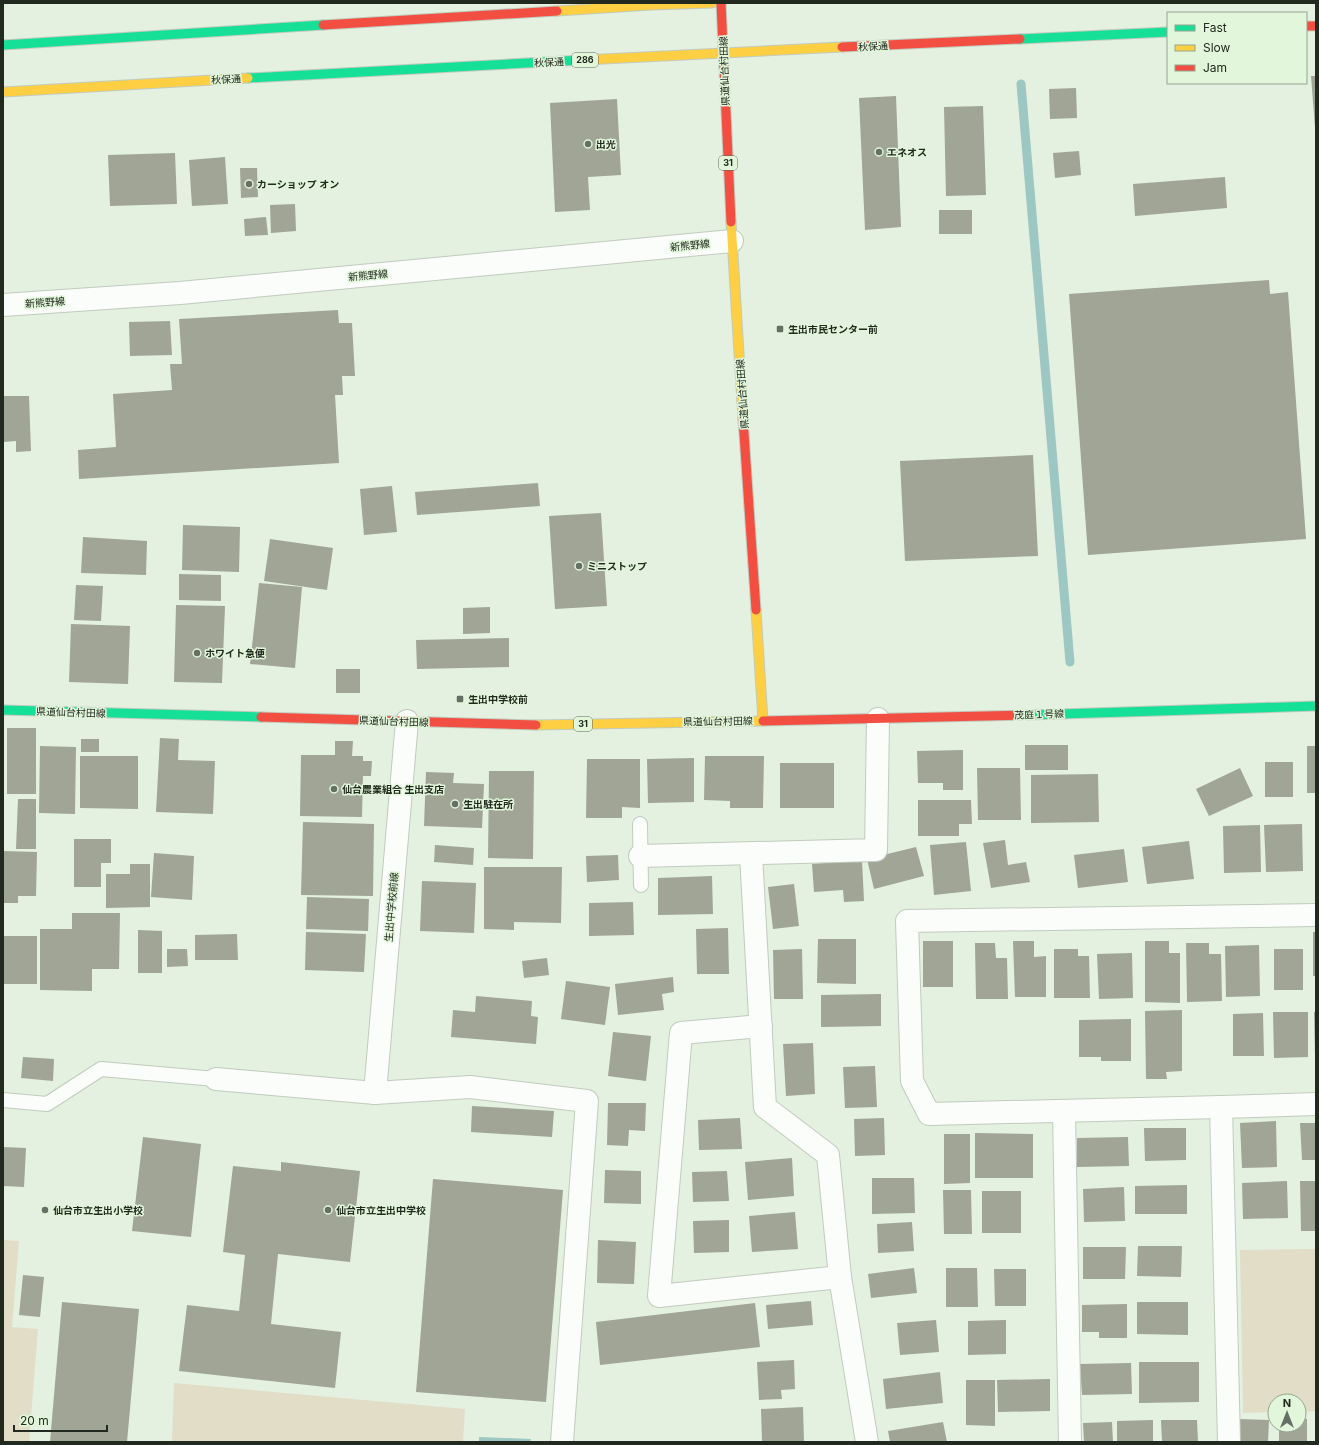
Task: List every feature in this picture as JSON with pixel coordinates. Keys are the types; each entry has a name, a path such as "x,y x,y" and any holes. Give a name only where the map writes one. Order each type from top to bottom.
{"main road":[{"path":"3,45 712,3"},
{"name":"県道仙台村田線","path":"3,710 513,725 763,721 732,241 721,3"},
{"name":"秋保通","path":"3,92 646,56 1167,32"},
{"name":"茂庭１号線","path":"763,721 1316,706"}],"street":[{"name":"新熊野線","path":"3,304 180,293 732,241"},
{"path":"640,856 876,850 878,719"},
{"name":"生出中学校前線","path":"375,1093 407,721"},
{"path":"751,854 765,1107 828,1155 840,1277 867,1442"},
{"path":"1316,915 907,921 912,1081 929,1114 1316,1104"},
{"path":"761,1026 681,1033 659,1296 840,1277"},
{"path":"216,1079 375,1093 470,1087 586,1101 562,1442"},
{"path":"1221,1107 1229,1442"},
{"path":"1064,1111 1070,1442"}],"lane":[{"path":"640,824 641,885"},
{"path":"3,1100 47,1104 100,1069 216,1079"}],"shaded area":[{"path":"3,1240 19,1241 12,1327 38,1329 29,1442 3,1442"},
{"path":"1316,1249 1316,1411 1307,1412 1307,1393 1267,1393 1267,1412 1243,1413 1240,1250"},
{"path":"174,1383 465,1409 463,1442 172,1442"}],"water":[{"path":"479,1437 531,1439 530,1442 479,1442"}],"building":[{"path":"1311,76 1316,76 1316,128 1315,128"},
{"path":"1076,88 1077,118 1050,119 1049,89"},
{"path":"896,96 901,227 865,230 859,98"},
{"path":"617,99 621,175 588,177 590,210 555,212 550,103"},
{"path":"983,106 986,195 946,196 944,107"},
{"path":"1079,151 1081,175 1055,178 1053,153"},
{"path":"175,153 177,204 110,206 108,155"},
{"path":"225,157 228,204 192,206 189,160"},
{"path":"240,168 257,168 258,197 241,198"},
{"path":"1225,177 1227,208 1135,216 1133,184"},
{"path":"295,204 296,231 271,233 270,205"},
{"path":"939,210 972,210 972,234 939,234"},
{"path":"266,217 268,235 245,236 244,219"},
{"path":"1269,280 1270,294 1288,292 1306,539 1088,555 1069,294"},
{"path":"338,310 339,323 352,323 355,376 342,376 343,395 335,395 339,463 79,479 78,450 116,447 113,394 172,390 170,364 182,364 179,319"},
{"path":"170,321 172,355 130,356 129,322"},
{"path":"3,396 29,396 31,451 16,452 16,441 3,442"},
{"path":"1033,455 1038,556 905,561 900,461"},
{"path":"538,483 540,506 417,515 415,492"},
{"path":"392,486 397,532 364,535 360,489"},
{"path":"601,513 607,606 555,609 549,516"},
{"path":"183,525 240,527 239,572 182,570"},
{"path":"83,537 147,541 146,575 81,573"},
{"path":"270,539 333,548 327,590 264,581"},
{"path":"179,574 221,575 221,601 179,600"},
{"path":"259,583 302,587 295,668 250,664"},
{"path":"76,585 103,586 101,621 74,620"},
{"path":"176,605 225,606 222,683 174,682"},
{"path":"490,607 490,633 463,634 463,608"},
{"path":"71,624 130,626 128,684 69,682"},
{"path":"509,638 509,667 417,669 416,640"},
{"path":"336,669 360,669 360,693 336,693"},
{"path":"7,728 36,728 36,794 7,794"},
{"path":"160,738 179,739 178,760 215,761 213,814 156,812"},
{"path":"81,739 99,739 99,752 81,752"},
{"path":"335,741 353,741 352,756 363,756 363,761 372,761 371,776 363,776 362,817 300,816 301,755 335,755"},
{"path":"1025,745 1068,745 1068,770 1025,770"},
{"path":"40,746 76,747 75,814 39,813"},
{"path":"1307,746 1316,746 1316,793 1307,793"},
{"path":"963,750 963,790 943,790 943,783 918,783 917,751"},
{"path":"80,756 138,756 138,809 80,808"},
{"path":"705,756 764,756 763,808 730,808 730,801 704,800"},
{"path":"694,758 694,802 648,803 647,759"},
{"path":"587,759 640,759 640,808 622,807 622,818 586,818"},
{"path":"1265,762 1293,762 1293,797 1265,797"},
{"path":"780,763 834,763 834,808 780,808"},
{"path":"977,768 1020,768 1021,820 978,820"},
{"path":"1240,768 1253,796 1209,816 1196,789"},
{"path":"489,771 534,771 533,859 488,858"},
{"path":"426,772 454,773 453,783 484,784 482,828 424,826"},
{"path":"1098,774 1099,822 1031,823 1031,775"},
{"path":"18,799 36,799 36,849 16,849"},
{"path":"918,800 971,800 972,824 959,824 959,836 918,836"},
{"path":"303,822 374,824 373,896 301,895"},
{"path":"1302,824 1303,871 1266,872 1264,825"},
{"path":"1260,825 1261,872 1224,873 1223,826"},
{"path":"74,839 111,839 111,863 101,863 101,887 74,887"},
{"path":"1005,840 1008,865 1026,862 1030,882 991,888 983,843"},
{"path":"1189,841 1194,879 1147,884 1142,847"},
{"path":"966,842 971,891 934,895 930,845"},
{"path":"435,845 474,848 473,865 434,862"},
{"path":"916,847 924,876 874,889 867,859"},
{"path":"1124,849 1128,882 1078,888 1074,855"},
{"path":"3,851 37,852 36,896 18,896 18,903 3,903"},
{"path":"154,853 194,856 192,900 151,897"},
{"path":"618,855 619,880 587,882 586,856"},
{"path":"862,860 864,901 844,902 843,890 814,892 812,864"},
{"path":"130,864 150,864 150,907 106,908 106,874 130,874"},
{"path":"484,867 562,867 561,923 514,922 514,930 484,929"},
{"path":"712,876 713,914 658,915 658,878"},
{"path":"422,881 476,883 474,933 420,931"},
{"path":"794,884 799,926 773,929 768,887"},
{"path":"307,897 369,899 368,931 306,929"},
{"path":"633,902 634,935 589,936 589,903"},
{"path":"72,913 120,913 119,969 92,969 92,991 40,990 40,929 72,929"},
{"path":"728,928 729,974 697,974 696,929"},
{"path":"138,930 162,931 162,973 138,973"},
{"path":"306,932 366,934 364,972 305,970"},
{"path":"1313,932 1316,932 1316,976 1313,976"},
{"path":"237,934 238,960 195,960 195,935"},
{"path":"3,936 37,936 37,984 3,984"},
{"path":"818,939 856,939 856,984 817,983"},
{"path":"923,941 953,941 953,987 923,987"},
{"path":"1013,941 1034,941 1034,957 1046,956 1046,997 1015,997"},
{"path":"1145,941 1169,941 1169,953 1180,953 1180,1003 1145,1002"},
{"path":"975,943 995,943 996,958 1007,958 1008,999 976,999"},
{"path":"1186,943 1209,943 1209,954 1221,954 1222,1001 1187,1002"},
{"path":"1259,945 1260,996 1226,997 1225,946"},
{"path":"167,949 187,949 188,966 167,967"},
{"path":"802,949 803,999 774,999 773,950"},
{"path":"1054,949 1078,949 1078,956 1089,956 1090,998 1054,998"},
{"path":"1274,949 1303,949 1303,990 1274,990"},
{"path":"1132,953 1133,998 1099,999 1097,954"},
{"path":"547,958 549,975 524,978 522,961"},
{"path":"673,977 674,992 662,994 664,1010 618,1015 615,984"},
{"path":"566,981 610,987 605,1025 561,1019"},
{"path":"881,994 881,1026 821,1027 821,995"},
{"path":"476,996 532,1001 531,1016 538,1017 536,1044 451,1037 453,1010 475,1012"},
{"path":"1182,1010 1182,1071 1166,1072 1167,1079 1146,1079 1145,1011"},
{"path":"1273,1012 1308,1012 1308,1057 1274,1058"},
{"path":"1314,1012 1316,1012 1316,1056 1315,1056"},
{"path":"1263,1013 1264,1056 1233,1056 1233,1014"},
{"path":"1131,1019 1131,1061 1101,1061 1101,1057 1079,1057 1079,1020"},
{"path":"613,1032 651,1036 646,1081 608,1076"},
{"path":"813,1043 815,1094 786,1096 783,1044"},
{"path":"23,1057 54,1059 53,1081 21,1078"},
{"path":"875,1066 877,1107 845,1108 843,1067"},
{"path":"608,1103 646,1103 645,1131 629,1130 628,1146 607,1145"},
{"path":"472,1106 554,1111 552,1137 471,1132"},
{"path":"740,1118 742,1149 699,1150 698,1120"},
{"path":"884,1118 885,1155 855,1156 854,1119"},
{"path":"1276,1121 1277,1167 1242,1168 1240,1123"},
{"path":"1300,1123 1316,1123 1316,1160 1302,1160"},
{"path":"1144,1128 1186,1128 1186,1160 1145,1161"},
{"path":"975,1133 1033,1134 1033,1178 975,1178"},
{"path":"944,1134 970,1134 970,1183 944,1184"},
{"path":"143,1137 201,1144 191,1237 132,1231"},
{"path":"1128,1137 1129,1166 1077,1167 1077,1138"},
{"path":"3,1147 26,1148 24,1187 3,1186"},
{"path":"792,1158 794,1196 748,1200 745,1162"},
{"path":"281,1162 360,1171 350,1262 278,1254 271,1324 341,1332 335,1388 179,1371 187,1305 239,1311 245,1255 223,1252 233,1166 281,1171"},
{"path":"605,1170 641,1171 641,1204 604,1203"},
{"path":"727,1171 729,1201 693,1202 692,1172"},
{"path":"872,1178 914,1178 915,1213 872,1214"},
{"path":"433,1179 563,1190 546,1402 416,1392"},
{"path":"1287,1181 1288,1218 1243,1219 1242,1183"},
{"path":"1300,1181 1316,1181 1316,1231 1301,1231"},
{"path":"1187,1185 1187,1214 1135,1214 1135,1186"},
{"path":"1124,1187 1125,1221 1084,1222 1083,1189"},
{"path":"943,1190 971,1190 972,1234 944,1234"},
{"path":"982,1191 1021,1191 1021,1233 982,1233"},
{"path":"795,1212 798,1249 752,1252 749,1216"},
{"path":"729,1220 729,1252 694,1253 693,1221"},
{"path":"912,1222 914,1251 878,1253 877,1224"},
{"path":"598,1240 636,1242 634,1284 597,1283"},
{"path":"1138,1246 1182,1246 1181,1277 1137,1276"},
{"path":"1083,1247 1126,1247 1125,1279 1083,1279"},
{"path":"914,1268 917,1293 871,1298 868,1274"},
{"path":"946,1268 977,1268 978,1307 946,1307"},
{"path":"994,1269 1026,1269 1026,1306 995,1306"},
{"path":"23,1275 44,1277 40,1317 19,1315"},
{"path":"811,1301 813,1325 768,1329 766,1305"},
{"path":"62,1302 139,1309 127,1442 50,1442"},
{"path":"1137,1302 1188,1302 1188,1335 1137,1334"},
{"path":"755,1303 760,1347 600,1365 596,1322"},
{"path":"1127,1304 1127,1338 1099,1338 1099,1332 1082,1332 1082,1305"},
{"path":"936,1320 939,1352 900,1355 897,1323"},
{"path":"1006,1320 1006,1354 968,1355 968,1321"},
{"path":"794,1360 795,1389 781,1390 782,1399 759,1400 757,1362"},
{"path":"1139,1362 1199,1362 1199,1402 1139,1403"},
{"path":"1131,1363 1132,1394 1082,1395 1080,1364"},
{"path":"940,1372 943,1403 886,1409 883,1379"},
{"path":"1050,1379 1050,1411 998,1412 997,1380"},
{"path":"966,1380 995,1380 995,1426 966,1425"},
{"path":"803,1407 804,1442 762,1442 761,1409"},
{"path":"1239,1419 1267,1420 1268,1442 1239,1442"},
{"path":"1153,1420 1153,1442 1117,1442 1117,1421"},
{"path":"1161,1420 1197,1420 1198,1442 1162,1442"},
{"path":"943,1422 947,1442 890,1442 888,1431"},
{"path":"1112,1422 1113,1442 1084,1442 1083,1423"},
{"path":"1279,1433 1307,1433 1307,1442 1279,1442"}],"waterway":[{"path":"1021,84 1070,662"}],"traffic: fast":[{"path":"3,45 323,25"},
{"path":"1020,39 1167,32"},
{"path":"248,78 583,60"},
{"path":"1028,715 1316,706"},
{"path":"3,710 261,717"}],"traffic: slow":[{"path":"557,11 712,3"},
{"path":"583,60 842,47"},
{"path":"3,92 248,78"},
{"path":"731,222 743,419"},
{"path":"536,725 763,721 756,610"}],"traffic: jam":[{"path":"721,3 731,222"},
{"path":"323,25 557,11"},
{"path":"1307,26 1316,26"},
{"path":"842,47 1020,39"},
{"path":"743,419 756,610"},
{"path":"763,721 1028,715"},
{"path":"261,717 536,725"}],"place":[{"name":"出光","path":"588,144"},
{"name":"エネオス","path":"879,152"},
{"name":"カーショップ オン","path":"249,184"},
{"name":"生出市民センター前","path":"780,329"},
{"name":"ミニストップ","path":"579,566"},
{"name":"ホワイト急便","path":"197,653"},
{"name":"生出中学校前","path":"460,699"},
{"name":"仙台農業組合 生出支店","path":"334,789"},
{"name":"生出駐在所","path":"455,804"},
{"name":"仙台市立生出小学校","path":"45,1210"},
{"name":"仙台市立生出中学校","path":"328,1210"}]}
